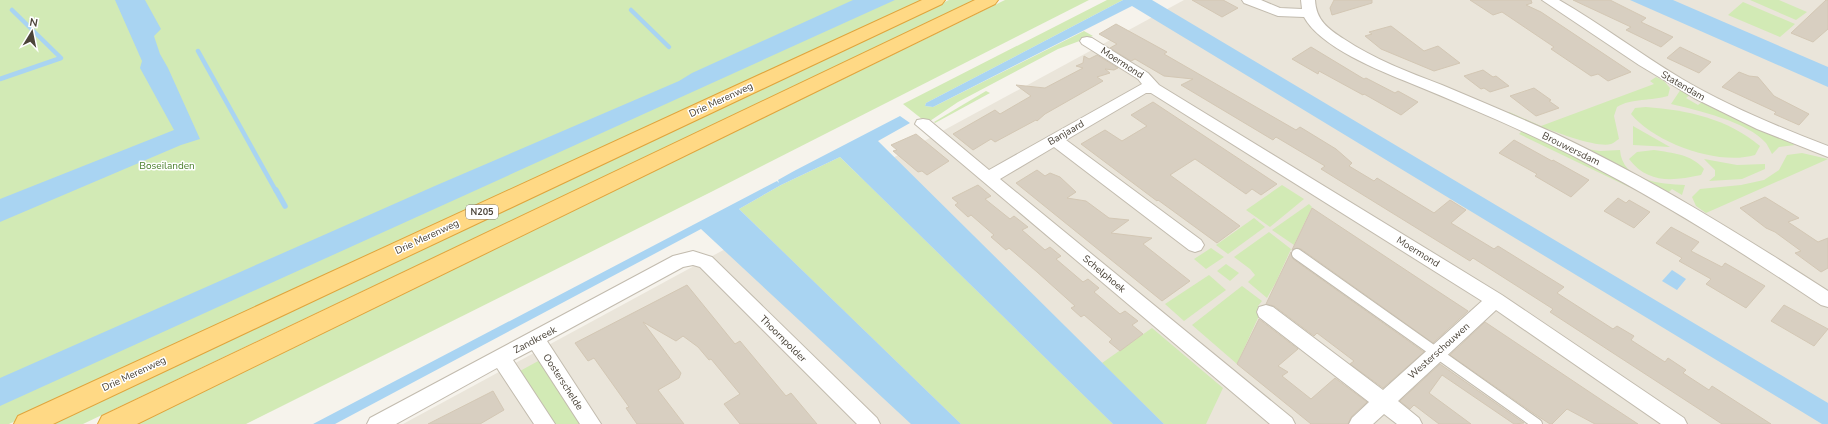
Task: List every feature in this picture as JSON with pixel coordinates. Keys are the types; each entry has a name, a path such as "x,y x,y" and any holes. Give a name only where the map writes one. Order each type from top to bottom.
{"highway":[{"name":"Drie Merenweg","path":"27,424 936,0"},
{"path":"111,424 989,0"}],"street":[{"name":"Brouwersdam","path":"1249,0 1278,12 1308,6 1324,33 1354,52 1406,77 1497,114 1603,164 1691,212 1828,300"},
{"name":"Statendam","path":"1549,0 1658,71 1718,106 1792,140 1828,152"},
{"name":"Moermond","path":"1087,41 1143,76 1149,88 1495,300 1677,424"},
{"name":"Banjaard","path":"988,178 1149,88"},
{"name":"Schelphoek","path":"923,124 1285,424"},
{"path":"1055,140 1195,245"},
{"name":"Zandkreek","path":"377,424 536,340 679,261 693,258"},
{"name":"Thoornpolder","path":"693,258 706,262 870,424"},
{"name":"Westerschouwen","path":"1359,424 1495,300"},
{"path":"1266,312 1412,424"},
{"name":"Oosterschelde","path":"536,340 591,424"},
{"path":"501,358 545,424"}],"lane":[{"path":"1297,254 1436,354 1537,424"}],"shaded area":[{"path":"1184,0 1828,0 1828,424 403,424"}],"green space":[{"name":"Boseilanden","path":"0,0 923,0 9,424 0,424"},
{"path":"949,0 976,0 83,424 48,424"},
{"path":"1005,0 1089,0 713,191 246,424 136,424"},
{"path":"1107,0 1123,0 926,103 925,106 933,107 1084,31 1093,36 1058,49 958,102 927,123 903,104"},
{"path":"1750,0 1779,0 1807,12 1796,20"},
{"path":"1743,2 1795,24 1780,37 1728,15"},
{"path":"1656,77 1664,81 1670,88 1668,96 1629,102 1617,107 1614,116 1619,139 1611,144 1605,145 1589,142 1548,129 1543,131 1508,113 1509,112 1541,126 1654,84 1650,81"},
{"path":"1681,89 1690,95 1686,98 1698,105 1702,102 1795,145 1779,147 1772,154 1766,143 1758,136 1735,123 1671,104"},
{"path":"986,91 990,93 935,123 934,122"},
{"path":"1635,108 1662,108 1707,118 1735,129 1760,146 1755,155 1740,158 1706,155 1688,150 1655,134 1642,125 1631,114"},
{"path":"1633,126 1670,147 1633,145"},
{"path":"1523,130 1635,184 1629,187 1519,134"},
{"path":"1574,147 1600,151 1620,150 1622,160 1635,174 1654,182 1685,185 1682,195 1672,189 1668,193"},
{"path":"1654,150 1675,153 1687,157 1699,164 1704,169 1701,175 1681,179 1662,179 1644,173 1629,159 1637,152"},
{"path":"1802,153 1828,159 1706,213 1696,206 1692,197 1700,189 1741,185 1764,180 1779,170 1787,155"},
{"path":"840,157 1113,424 961,424 739,209 781,185"},
{"path":"1704,159 1737,165 1765,164 1765,169 1742,179 1709,181 1715,176 1715,170"},
{"path":"1282,185 1304,199 1270,227 1246,210"},
{"path":"1309,204 1312,207 1294,245 1272,230"},
{"path":"1254,218 1265,227 1228,254 1216,245"},
{"path":"1269,232 1291,249 1267,298 1248,282 1255,275 1250,269 1234,257"},
{"path":"1211,248 1224,257 1206,269 1194,259"},
{"path":"1226,264 1239,273 1230,281 1217,271"},
{"path":"1209,275 1226,290 1184,321 1165,304"},
{"path":"1242,286 1262,301 1258,306 1262,309 1237,364 1192,325"},
{"path":"1152,328 1223,388 1206,424 1164,424 1102,363"},
{"path":"540,360 582,424 553,424 520,371"}],"water":[{"path":"115,0 145,0 161,29 154,36 160,54 168,68 200,139 181,145 0,222 0,199 174,130 140,68 142,61"},
{"path":"853,0 895,0 0,406 0,378 437,185 679,81 692,73"},
{"path":"1123,0 1152,0 1828,403 1828,424 1822,424 1132,6 933,107 925,106 926,103"},
{"path":"1630,0 1673,0 1828,67 1828,87"},
{"path":"900,116 910,123 878,141 1164,424 1113,424 840,157 781,185 739,209 961,424 911,424 701,229 335,424 313,424 777,181 779,183 778,180 794,171"},
{"path":"1672,270 1686,279 1677,290 1662,281"}],"building":[{"path":"1192,0 1223,0 1238,8 1222,17"},
{"path":"1334,0 1372,0 1372,3 1332,15 1330,8"},
{"path":"1470,0 1531,0 1532,3 1526,5 1541,12 1631,72 1608,81 1598,74 1591,76 1551,49 1554,47 1502,12 1493,15"},
{"path":"1573,0 1610,0 1646,18 1641,22 1673,37 1661,47 1626,30 1631,27"},
{"path":"1826,0 1828,0 1828,29 1813,42 1791,33"},
{"path":"1116,24 1167,52 1164,54 1296,130 1300,127 1336,149 1352,163 1349,166 1374,181 1377,178 1434,213 1450,200 1466,210 1451,223 1494,249 1498,246 1564,287 1557,293 1613,329 1617,326 1634,336 1631,340 1665,362 1668,358 1686,370 1683,373 1709,390 1712,386 1771,424 1722,424 1550,312 1553,309 1473,258 1470,261 1321,169 1325,166 1276,137 1273,140 1181,85 1193,79 1164,76 1135,59 1131,61 1110,48 1117,44 1099,34"},
{"path":"1391,26 1424,51 1438,46 1460,63 1434,71 1381,49 1365,36 1372,34 1369,32"},
{"path":"1311,47 1364,79 1366,78 1395,93 1398,91 1418,102 1401,115 1364,94 1363,95 1319,71 1318,74 1292,59"},
{"path":"1680,47 1711,62 1699,73 1667,58"},
{"path":"1097,55 1118,68 1114,70 1105,69 1110,73 1097,77 1103,81 1045,114 1037,121 1036,120 995,142 991,139 973,150 953,134 995,110 1000,114 1031,96 1016,85 1045,88 1083,68 1076,66 1083,63 1084,56 1089,59"},
{"path":"1483,70 1493,77 1496,76 1509,86 1490,92 1484,88 1481,89 1464,76"},
{"path":"1739,72 1749,76 1758,77 1774,96 1809,114 1799,125 1774,114 1776,112 1722,87"},
{"path":"1534,88 1551,100 1549,101 1559,108 1536,116 1510,96"},
{"path":"1153,102 1277,184 1261,195 1252,189 1246,194 1195,159 1170,175 1240,226 1217,243 1158,200 1157,201 1081,144 1105,130 1122,141 1147,126 1131,115"},
{"path":"916,134 949,161 927,175 922,171 918,172 893,151 897,150 891,145"},
{"path":"1514,140 1589,180 1571,197 1535,176 1537,174 1499,153"},
{"path":"1037,170 1045,176 1050,173 1060,177 1076,192 1067,198 1086,201 1109,218 1129,220 1111,233 1152,238 1143,244 1190,281 1162,301 1016,183"},
{"path":"978,185 991,196 985,199 1010,219 1014,216 1028,227 1022,230 1045,250 1050,247 1061,256 1056,259 1083,282 1088,279 1099,288 1094,292 1120,314 1125,311 1138,321 1132,325 1143,334 1120,351 1109,342 1112,339 1084,315 1081,317 1071,308 1075,306 1037,272 1009,248 1006,250 991,237 994,235 971,215 968,217 955,205 958,203 952,198"},
{"path":"1765,197 1799,218 1788,222 1818,242 1828,238 1828,268 1821,272 1795,253 1801,251 1775,232 1766,228 1740,208"},
{"path":"1618,198 1626,203 1629,200 1650,212 1634,228 1604,211"},
{"path":"1312,208 1468,311 1433,343 1301,249 1297,248 1292,250"},
{"path":"1671,227 1699,242 1691,251 1722,267 1725,263 1765,286 1746,308 1706,284 1711,279 1679,261 1682,258 1656,243"},
{"path":"1291,252 1293,259 1424,352 1383,388 1350,364 1354,361 1317,333 1314,336 1274,306 1266,304"},
{"path":"687,285 735,344 740,341 786,396 791,393 817,424 740,424 724,404 740,394 711,359 709,360 698,347 683,336 676,341 643,322 681,373 679,378 658,390 684,424 637,424 626,408 629,407 594,358 588,361 575,343"},
{"path":"1784,305 1828,329 1814,346 1771,321"},
{"path":"1259,319 1298,349 1278,366 1288,372 1282,376 1311,399 1335,378 1367,402 1351,417 1348,424 1311,424 1237,364"},
{"path":"1485,322 1638,424 1595,424 1567,409 1552,424 1550,424 1533,413 1450,355"},
{"path":"1440,364 1524,423 1514,424 1442,375 1429,393 1471,424 1439,424 1414,405 1410,409 1400,401"},
{"path":"493,391 504,410 480,424 428,424"}],"waterway":[{"path":"0,79 61,58 12,10"},
{"path":"631,10 669,47"},
{"path":"198,51 276,191"},
{"path":"276,190 285,206"}]}
